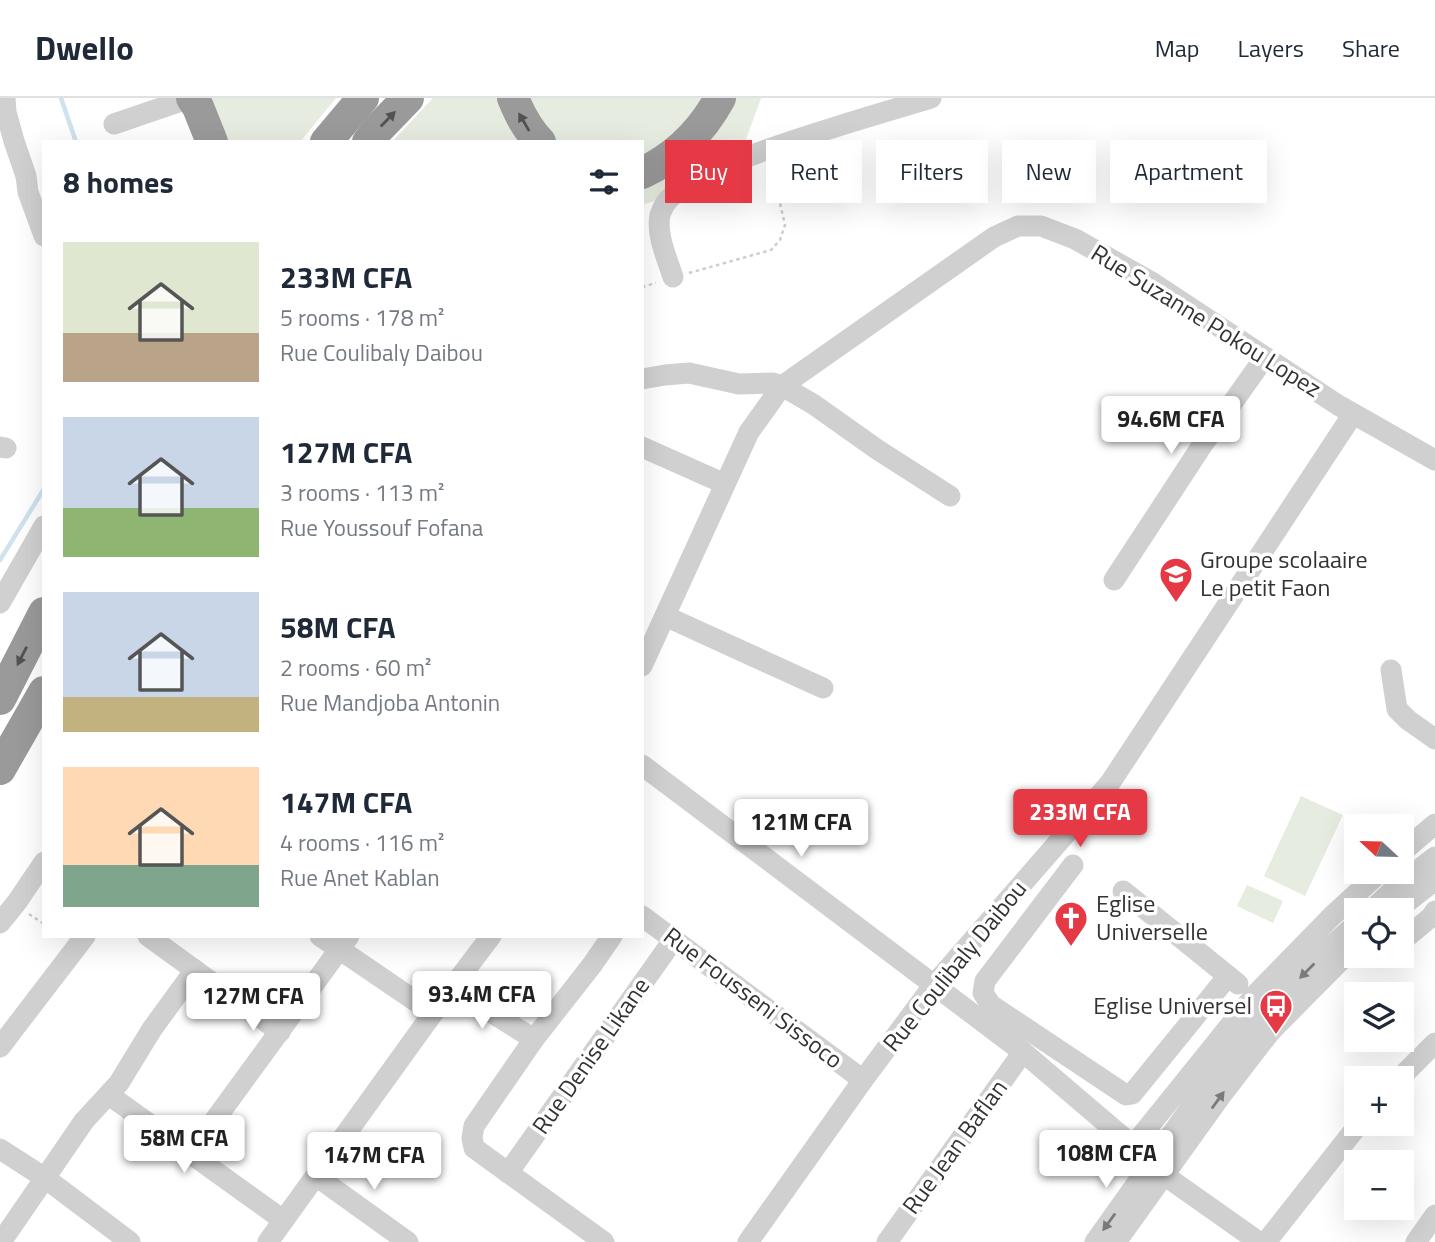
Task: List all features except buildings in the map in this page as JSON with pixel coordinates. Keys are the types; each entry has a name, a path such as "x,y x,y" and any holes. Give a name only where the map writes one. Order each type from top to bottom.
{"highway":[{"path":"191,98 198,107 211,140"},
{"path":"328,140 363,98"},
{"path":"370,140 408,98"},
{"path":"513,98 528,130 538,140"},
{"path":"644,160 676,136 704,98"},
{"path":"644,172 678,151 698,130 720,98"},
{"path":"0,699 42,617"},
{"path":"0,769 42,696"}],"street":[{"path":"5,98 6,112 26,176 28,192 42,230"},
{"path":"114,124 191,98"},
{"path":"794,140 931,98"},
{"path":"673,277 659,230 661,213 668,199 715,169 766,150"},
{"name":"Rue Suzanne Pokou Lopez","path":"644,662 749,432 782,386 994,237 1018,226 1041,226 1074,239 1153,283 1353,414 1435,460"},
{"path":"1114,580 1201,447 1265,357"},
{"path":"644,379 689,373 739,384 773,383 782,386 950,496"},
{"name":"Rue Coulibaly Daibou","path":"748,1242 933,986 1110,783 1353,414"},
{"path":"644,448 725,484"},
{"path":"0,603 42,530"},
{"path":"665,616 823,688"},
{"path":"1391,670 1397,709 1435,739"},
{"path":"644,767 1023,1052 1158,1168 1259,1242"},
{"path":"1414,842 1435,824"},
{"path":"1384,898 1435,857"},
{"path":"0,923 42,865"},
{"path":"1073,865 985,981 982,993 991,1005 1126,1095 1132,1094 1228,976"},
{"path":"1412,898 1435,880"},
{"path":"1133,1146 1252,997 1367,884"},
{"path":"1123,891 1252,997"},
{"path":"1414,932 1435,911"},
{"name":"Rue Fousseni Sissoco","path":"644,917 863,1080"},
{"path":"1116,1242 1209,1083 1263,1014 1344,935"},
{"path":"0,1047 83,938"},
{"path":"151,938 280,1031"},
{"path":"327,938 344,943 433,1013"},
{"path":"268,1242 490,938"},
{"path":"604,1242 474,1148 472,1138 474,1126 534,1039 611,938"},
{"name":"Rue Denise Likane","path":"508,1173 674,939"},
{"path":"190,1154 344,943"},
{"path":"1095,1242 1223,1093 1270,1032 1344,958"},
{"path":"1,1242 84,1121 119,1083 152,1029 195,970"},
{"path":"452,988 534,1039"},
{"path":"1412,1066 1435,1043"},
{"name":"Rue Jean Baflan","path":"887,1242 1023,1052"},
{"path":"109,1095 283,1220"},
{"path":"1266,1242 1350,1136"},
{"path":"0,1149 45,1178 130,1242"},
{"path":"316,1176 408,1242"},
{"path":"1416,1242 1435,1215"}],"path":[{"path":"644,286 771,250 780,240 785,225 780,203"}],"shaded area":[{"path":"202,98 336,98 302,140 218,140"},
{"path":"433,98 761,98 746,140 665,140 665,198 644,204 644,140 394,140"},
{"path":"1301,796 1343,815 1305,896 1264,876"},
{"path":"1247,885 1283,901 1273,923 1237,906"}],"waterway":[{"path":"61,98 75,140"},
{"path":"0,560 42,492"}],"place":[{"name":"Groupe scolaaire Le petit Faon","path":"1176,604"},
{"name":"Eglise Universelle","path":"1071,948"},
{"name":"Eglise Universel","path":"1276,1036"}]}
